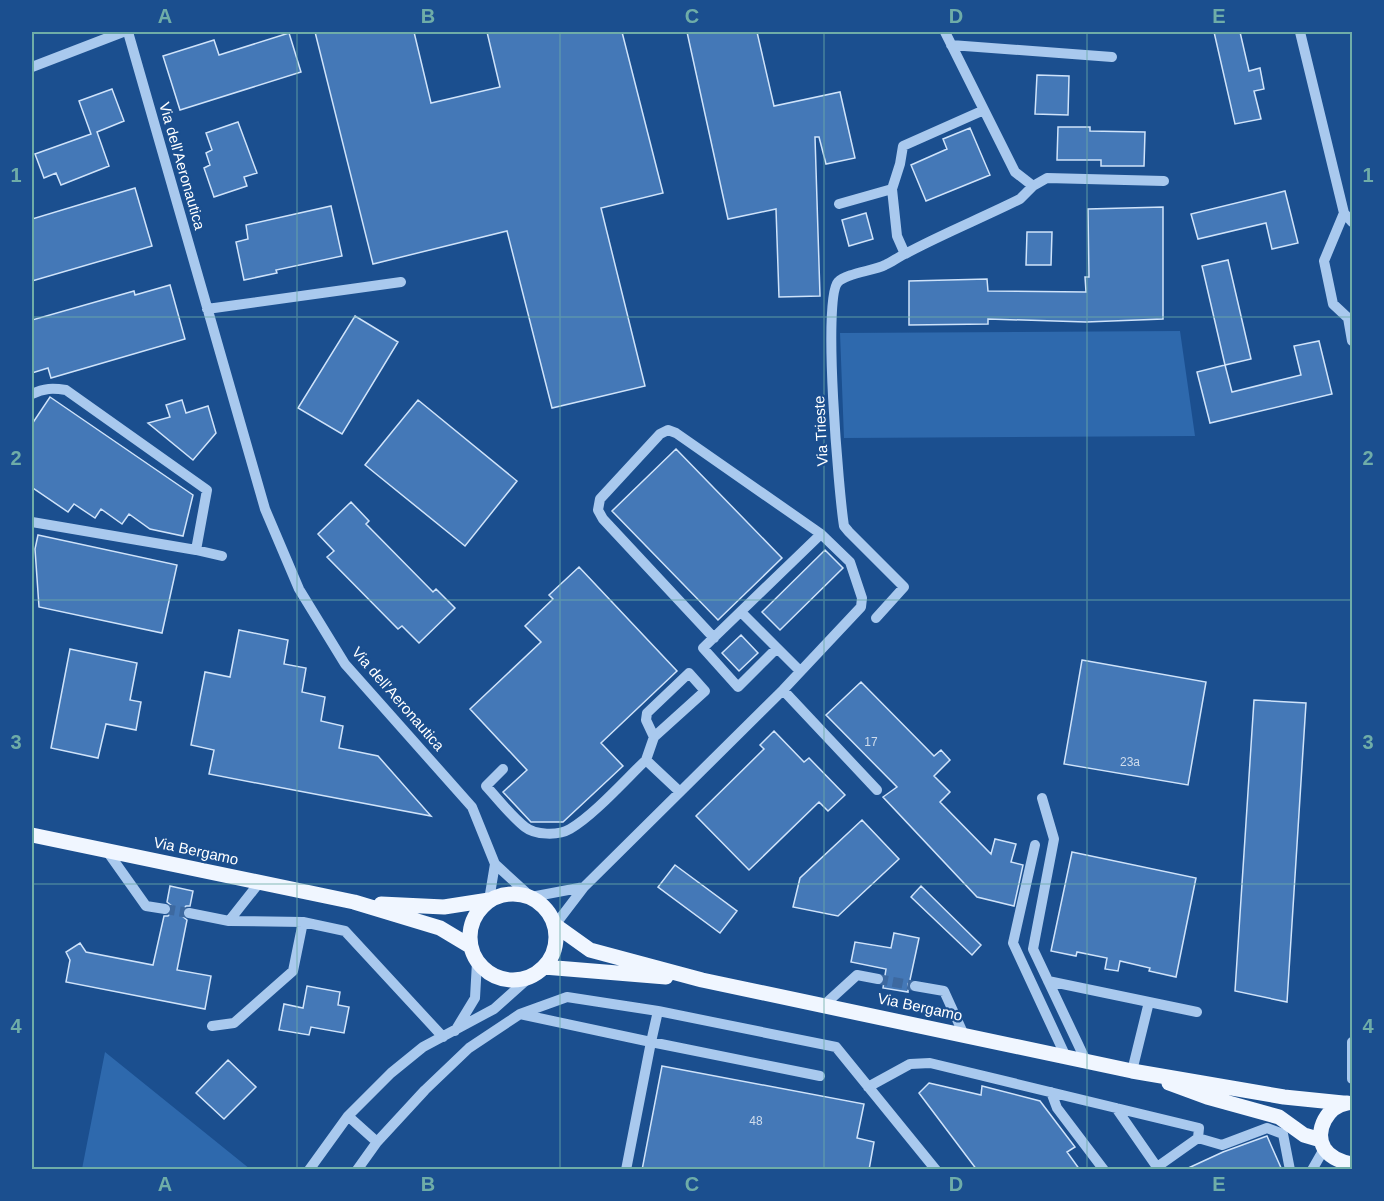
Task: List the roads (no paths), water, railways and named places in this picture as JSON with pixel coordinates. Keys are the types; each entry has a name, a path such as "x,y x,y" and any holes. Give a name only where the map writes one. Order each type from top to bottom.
{"main road":[{"name":"Via Bergamo","path":"32,835 354,902 440,928 470,946"},
{"path":"510,893 531,897 546,908 555,925 557,940 553,955 544,968 531,976 512,981 492,975 477,962 470,946 469,933 472,920 489,900 510,893"},
{"name":"Via Bergamo","path":"354,902 444,907 489,900"},
{"name":"Via Bergamo","path":"555,925 590,950 702,980 1132,1071 1284,1097 1348,1103"},
{"name":"Via Bergamo","path":"544,968 702,980"},
{"name":"Via Bergamo","path":"1132,1071 1207,1097 1278,1117 1304,1135 1323,1144 1341,1162 1351,1167"},
{"path":"1323,1144 1324,1120 1331,1110 1348,1103"}],"street":[{"path":"32,67 123,32"},
{"name":"Via dell'Aeronautica","path":"128,32 265,509 299,589 345,664 472,807 495,864 531,897"},
{"path":"945,32 1015,172 1033,186"},
{"path":"1300,32 1344,213 1353,222"},
{"path":"951,45 1112,57"},
{"path":"905,254 897,236 892,189 903,146 984,110"},
{"name":"Via Trieste","path":"876,618 904,587 844,525 836,443 832,336 833,296 838,282 885,265 1020,200 1033,186 1047,178 1164,181"},
{"path":"839,204 892,189"},
{"path":"1344,213 1324,261 1333,304 1350,318 1353,341"},
{"path":"207,309 401,282"},
{"path":"32,394 40,389 66,390 207,490 196,550"},
{"path":"555,925 584,887 783,690 861,607 862,598 850,562 821,534 676,433 668,430 660,434 600,499 598,510 603,519 714,638"},
{"path":"32,522 222,556"},
{"path":"777,648 738,687 703,648 821,534"},
{"path":"741,612 800,670"},
{"path":"503,769 486,786 526,828 553,833 568,830 588,815 646,760 654,737 705,691 689,673 647,713 646,720 654,737"},
{"path":"783,690 877,790"},
{"path":"646,760 680,792"},
{"path":"1042,798 1054,839 1033,949 1086,1061"},
{"path":"1035,845 1013,943 1066,1057"},
{"path":"106,851 146,906 165,909"},
{"path":"489,900 495,864"},
{"path":"230,921 259,883"},
{"path":"531,897 584,887"},
{"path":"189,913 230,921 303,922 345,931 443,1036"},
{"path":"212,1026 234,1023 293,971 303,922"},
{"path":"455,1032 475,998 477,962"},
{"path":"823,1006 857,975 878,979"},
{"path":"309,1170 348,1116 391,1073 423,1047 455,1032 494,1009 531,976"},
{"path":"1048,981 1197,1012"},
{"path":"915,986 944,991 964,1035"},
{"path":"357,1170 378,1142 425,1090 469,1048 520,1014 567,997 658,1011 836,1047 936,1170"},
{"path":"1132,1071 1149,1002"},
{"path":"626,1170 658,1011"},
{"path":"520,1014 820,1076"},
{"path":"1353,1042 1353,1079"},
{"path":"868,1086 910,1064 930,1063 1199,1128 1198,1138 1158,1168 1116,1108"},
{"path":"1051,1092 1057,1108 1104,1170"},
{"path":"348,1116 378,1142"},
{"path":"1198,1138 1222,1145 1267,1128 1283,1134 1290,1170"},
{"path":"1312,1170 1323,1144"}],"tunnel":[{"path":"165,909 189,913"},
{"path":"878,979 915,986"}]}
